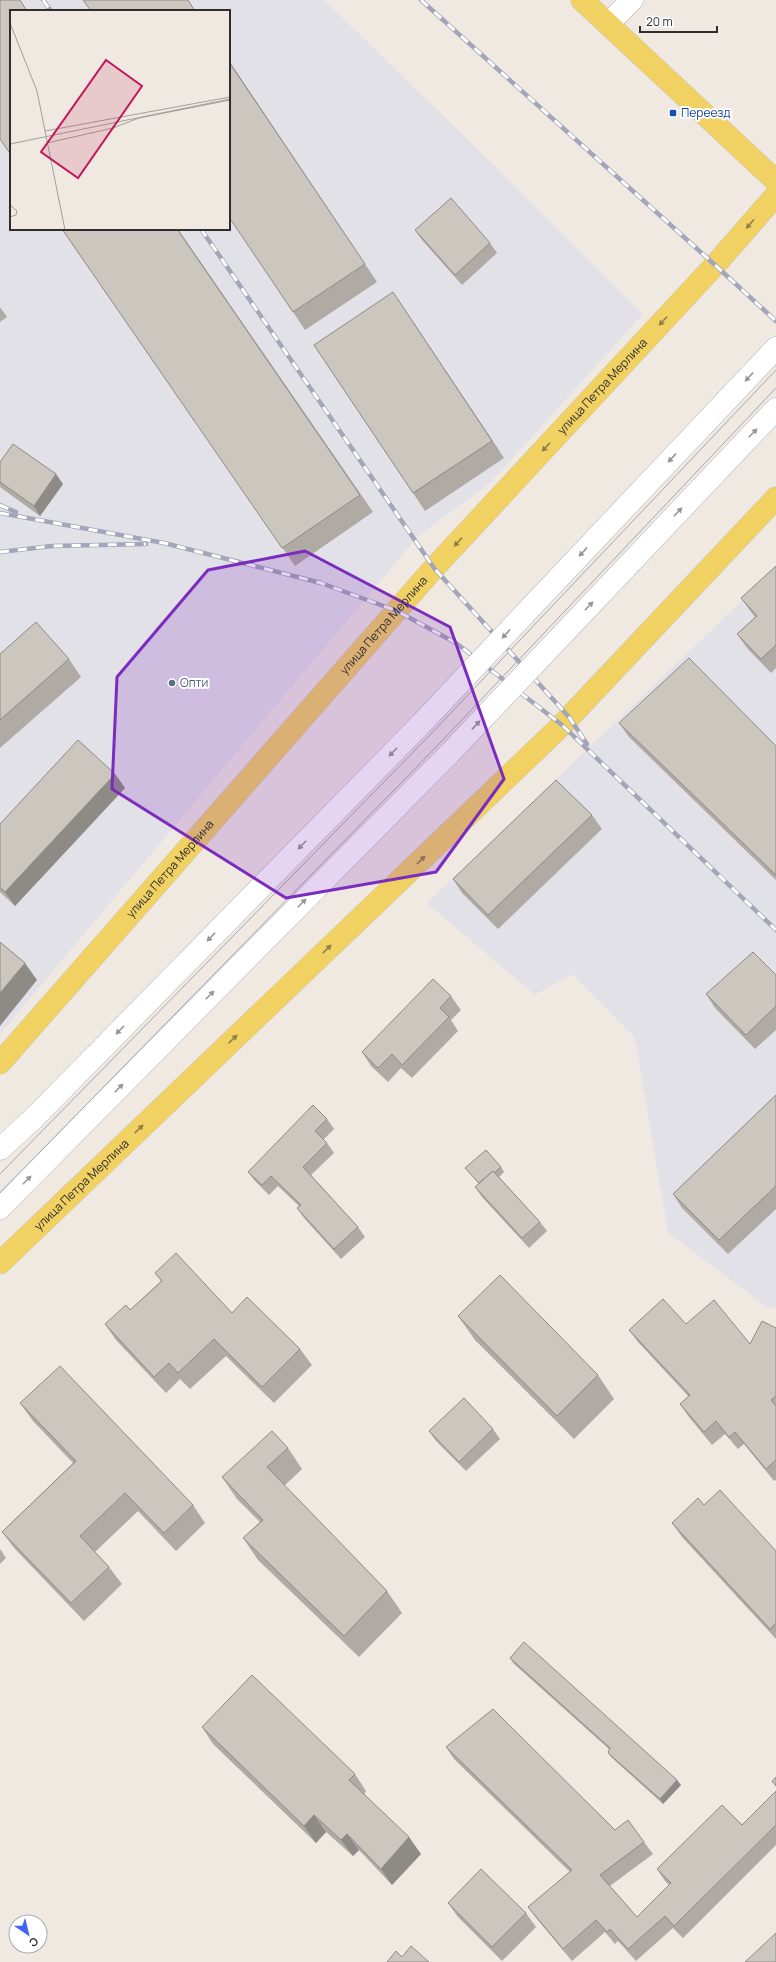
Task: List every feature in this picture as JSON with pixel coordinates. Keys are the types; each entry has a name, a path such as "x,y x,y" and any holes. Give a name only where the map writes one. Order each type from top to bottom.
{"main road":[{"path":"582,0 776,181"},
{"name":"улица Петра Мерлина","path":"0,1063 434,568 715,265 776,195"},
{"name":"улица Петра Мерлина","path":"0,1263 562,725 776,498"}],"street":[{"path":"608,24 632,0"},
{"path":"0,1149 34,1118 421,724 776,348"},
{"path":"0,1208 450,754 776,409"}],"highlighted area":[{"path":"305,551 450,627 504,779 436,872 286,898 112,789 117,677 208,570"}],"shaded area":[{"path":"0,0 324,0 501,172 643,314 488,485 419,535 0,1034"},
{"path":"776,568 776,1307 768,1308 668,1232 635,1038 572,974 535,995 427,903"}],"building":[{"path":"0,0 20,0 26,10 10,10 10,154 0,139"},
{"path":"83,0 188,0 194,10 90,10"},
{"path":"230,63 365,264 293,312 230,218"},
{"path":"451,198 490,243 455,275 415,230"},
{"path":"63,230 178,230 360,495 282,548"},
{"path":"393,292 492,441 413,493 314,345"},
{"path":"13,444 56,474 34,506 0,482 0,462"},
{"path":"776,566 776,645 761,659 737,634 757,616 741,598"},
{"path":"36,622 69,659 0,720 0,654"},
{"path":"689,658 776,746 776,875 619,723"},
{"path":"78,740 115,774 5,892 0,887 0,824"},
{"path":"556,780 592,815 488,915 453,879"},
{"path":"0,942 25,963 0,993"},
{"path":"753,952 776,975 776,1006 746,1035 706,994"},
{"path":"433,979 451,996 440,1008 449,1017 402,1065 392,1054 378,1068 362,1052"},
{"path":"776,1095 776,1186 719,1240 673,1194"},
{"path":"313,1105 327,1119 315,1131 327,1143 303,1167 358,1227 334,1249 297,1208 301,1205 271,1176 262,1185 248,1172"},
{"path":"486,1150 501,1167 494,1173 493,1171 479,1183 465,1168"},
{"path":"493,1171 540,1222 522,1238 475,1187"},
{"path":"176,1253 232,1313 247,1297 300,1349 262,1387 214,1339 178,1373 169,1363 154,1377 105,1324 126,1305 130,1310 162,1281 155,1273"},
{"path":"500,1275 598,1375 557,1416 458,1316"},
{"path":"663,1299 686,1324 714,1300 750,1344 762,1321 776,1328 776,1396 771,1400 776,1406 776,1460 766,1469 735,1432 729,1437 716,1421 704,1432 680,1404 690,1395 629,1330"},
{"path":"60,1366 193,1505 164,1533 125,1493 80,1536 109,1567 71,1603 2,1532 76,1461 20,1403"},
{"path":"464,1398 493,1429 459,1462 429,1431"},
{"path":"272,1431 288,1448 267,1467 387,1591 344,1636 243,1538 263,1520 222,1477"},
{"path":"720,1490 776,1551 776,1623 770,1629 672,1523 698,1498 704,1505"},
{"path":"524,1642 677,1780 660,1799 608,1753 610,1748 510,1658"},
{"path":"252,1675 355,1774 349,1780 409,1837 381,1869 347,1834 341,1840 314,1815 304,1826 202,1727"},
{"path":"493,1709 615,1830 628,1820 644,1842 600,1875 637,1917 671,1883 657,1869 722,1805 742,1825 776,1791 776,1825 674,1926 665,1916 628,1949 610,1929 607,1932 596,1920 563,1949 528,1907 572,1870 446,1747"},
{"path":"776,1777 776,1786 772,1781"},
{"path":"481,1869 526,1913 492,1947 448,1903"},
{"path":"776,1933 776,1962 745,1962"},
{"path":"411,1946 429,1962 387,1962 396,1951 402,1957"}],"tram line":[{"path":"0,1174 429,736 776,370"},
{"path":"0,1193 440,743 776,388"}],"railway":[{"path":"43,0 50,10"},
{"path":"421,0 776,321"},
{"path":"202,230 434,568 569,717 587,744"},
{"path":"0,505 16,512"},
{"path":"0,513 164,543 321,583 397,611 456,643 562,725 776,930"},
{"path":"0,552 52,546 146,544"}],"place":[{"name":"Переезд","path":"673,113"},
{"name":"Опти","path":"172,683"}]}
